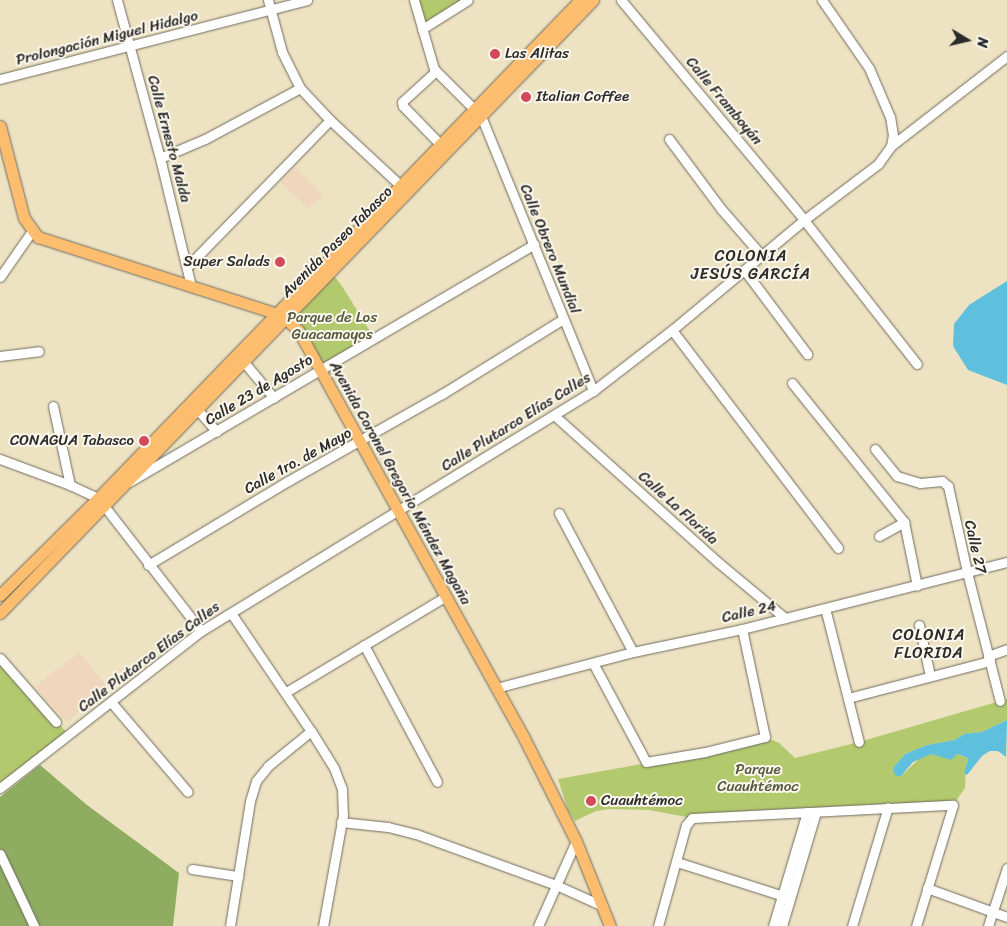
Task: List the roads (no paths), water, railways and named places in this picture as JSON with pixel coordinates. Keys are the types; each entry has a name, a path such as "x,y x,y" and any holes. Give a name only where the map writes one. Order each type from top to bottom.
{"main road":[{"name":"Avenida Paseo Tabasco","path":"0,595 101,502 127,484 155,452 243,361 280,315 400,184 440,144 478,113 580,0"},
{"name":"Avenida Paseo Tabasco","path":"0,613 101,502 280,315 478,113 593,0"},
{"path":"0,126 24,218 32,231"},
{"name":"Avenida Coronel Gregorio Méndez Magaña","path":"32,231 44,241 280,315 304,339 359,443 496,688 576,841 610,926"},
{"path":"155,452 155,469"}],"street":[{"name":"Calle Ernesto Malda","path":"117,0 160,158 192,286"},
{"path":"268,0 282,52 300,88 330,120 400,184"},
{"name":"Prolongación Miguel Hidalgo","path":"0,79 307,0"},
{"path":"414,0 436,71 478,113"},
{"path":"422,29 468,0"},
{"name":"Calle Framboyán","path":"622,0 804,220 917,364"},
{"path":"822,0 869,68 881,93 892,125 891,146"},
{"name":"Calle Plutarco Elías Calles","path":"0,788 201,631 593,391 745,271 804,220 878,164 891,146 1007,56"},
{"path":"436,71 402,102 403,106 440,144"},
{"path":"160,158 205,139 300,88"},
{"name":"Calle Obrero Mundial","path":"478,113 534,244 593,391"},
{"path":"187,267 330,120"},
{"path":"669,139 722,210 762,256"},
{"path":"0,277 32,231"},
{"name":"Calle 23 de Agosto","path":"127,484 534,244"},
{"path":"745,271 807,354"},
{"name":"Calle 1ro. de Mayo","path":"148,565 288,481 359,443 564,319"},
{"path":"672,330 838,548"},
{"path":"0,356 39,351"},
{"path":"243,361 274,398"},
{"path":"792,384 904,522 917,586"},
{"path":"53,406 70,485"},
{"path":"197,409 217,432"},
{"name":"Calle La Florida","path":"555,416 718,563 784,618"},
{"name":"Calle 27","path":"875,449 897,476 920,483 946,482 1000,701"},
{"path":"0,459 70,485 101,502 201,631"},
{"path":"559,513 633,652"},
{"path":"878,536 904,522"},
{"name":"Calle 24","path":"496,688 633,652 917,586 1007,562"},
{"path":"286,692 445,597"},
{"path":"825,608 859,742"},
{"path":"231,613 286,692 338,778 344,799 323,926"},
{"path":"919,625 930,676"},
{"path":"593,663 646,762 705,752 765,737 742,628"},
{"path":"364,645 437,782"},
{"path":"848,698 989,659 1007,649"},
{"path":"0,658 56,722"},
{"path":"111,702 188,792"},
{"path":"230,926 250,801 256,781 268,766 311,731"},
{"path":"658,926 678,862 686,825 692,818 888,806 953,805 916,926"},
{"path":"852,926 888,806"},
{"path":"773,926 786,896 811,812"},
{"path":"341,822 388,827 410,832 556,885 603,906"},
{"path":"538,926 576,841"},
{"path":"0,854 34,926"},
{"path":"678,862 786,896"},
{"path":"988,926 1007,868"},
{"path":"192,869 238,876"},
{"path":"927,888 1007,917"},
{"path":"782,926 786,896"}],"water":[{"path":"1007,281 1007,385 968,370 953,346 954,324 969,305"},
{"path":"1007,720 1006,757 998,751 990,751 982,756 967,775 964,773 968,759 966,757 957,754 951,760 931,754 913,762 901,776 896,776 894,773 893,768 905,754 927,745 955,740 964,734 982,732"}],"place":[{"name":"Las Alitas","path":"495,54"},
{"name":"Italian Coffee","path":"526,97"},
{"name":"Super Salads","path":"280,262"},
{"name":"CONAGUA Tabasco","path":"144,441"},
{"name":"Cuauhtémoc","path":"591,801"}],"district":[{"name":"COLONIA JESÚS GARCÍA","path":"751,265"},
{"name":"COLONIA FLORIDA","path":"929,644"}],"park label":[{"name":"Parque de Los Guacamayos","path":"332,326"},
{"name":"Parque Cuauhtémoc","path":"758,778"}]}
